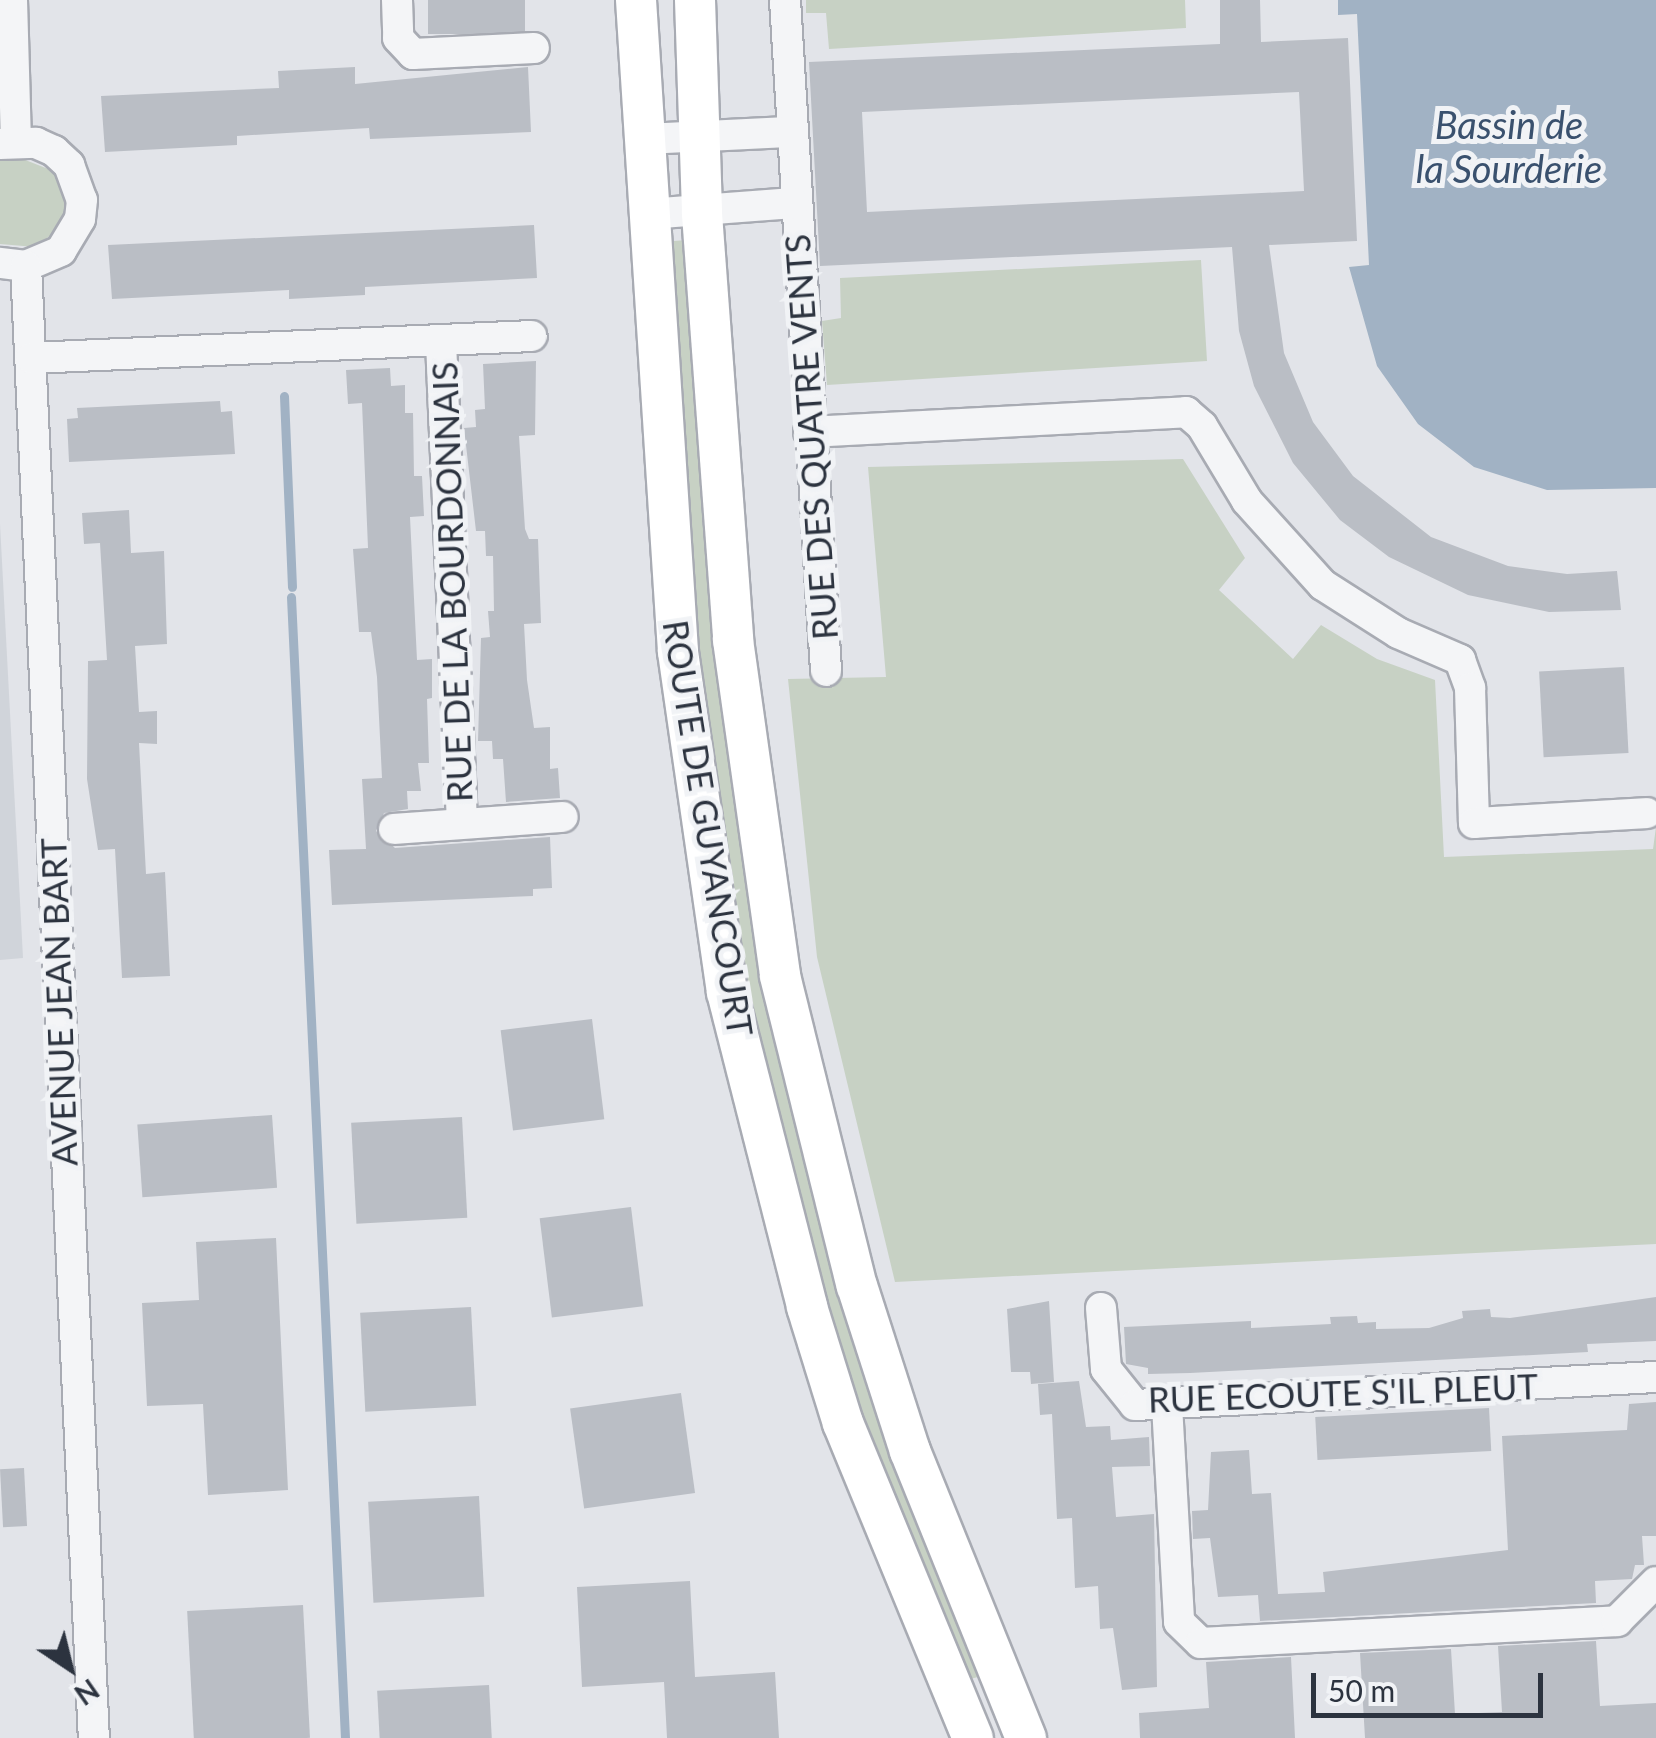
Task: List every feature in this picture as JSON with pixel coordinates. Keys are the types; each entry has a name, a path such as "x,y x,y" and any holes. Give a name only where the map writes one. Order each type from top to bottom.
{"main road":[{"name":"ROUTE DE GUYANCOURT","path":"636,0 678,652 727,992 843,1423 973,1738"},
{"name":"ROUTE DE GUYANCOURT","path":"696,0 702,214 732,640 780,976 857,1286 904,1433 1026,1738"}],"street":[{"path":"12,0 8,142 54,151 78,181 82,200 80,219 60,251 13,264"},
{"path":"396,0 398,38 414,54 534,48"},
{"name":"RUE DES QUATRE VENTS","path":"785,0 788,132 826,671"},
{"path":"645,139 698,140 788,132"},
{"name":"RUE DES QUATRE VENTS","path":"648,214 702,214 794,203"},
{"name":"AVENUE JEAN BART","path":"13,264 31,358 94,1738"},
{"name":"RUE DE LA BOURDONNAIS","path":"31,358 532,336"},
{"name":"RUE DE LA BOURDONNAIS","path":"441,342 462,823"},
{"path":"809,432 1186,412 1247,501 1323,585 1398,633 1460,660 1470,688 1474,823 1646,813"},
{"name":"RUE DE LA BOURDONNAIS","path":"394,829 563,818"},
{"name":"RUE ECOUTE S'IL PLEUT","path":"1101,1308 1106,1369 1135,1405 1656,1377"},
{"path":"1167,1405 1179,1622 1201,1644 1617,1621 1656,1582"}],"shaded area":[{"path":"806,0 1185,0 1186,28 829,49 826,13 806,13"},
{"path":"15,156 56,172 68,200 59,229 35,247 0,244 0,160"},
{"path":"687,240 723,696 906,1488 978,1677 970,1679 861,1426 827,1319 742,989 695,671 665,267 674,241"},
{"path":"1201,260 1207,361 827,385 822,321 841,318 840,278"},
{"path":"1183,459 1245,558 1219,590 1293,659 1321,625 1377,659 1435,680 1444,857 1653,849 1656,827 1656,1244 895,1282 817,957 788,679 886,677 868,467"},
{"path":"0,524 23,958 0,960"}],"water":[{"name":"Bassin de la Sourderie","path":"1338,0 1656,0 1656,488 1547,490 1474,467 1418,424 1377,366 1349,267 1369,265 1357,14 1338,15"}],"building":[{"path":"428,0 525,0 525,34 428,34"},
{"path":"1220,0 1260,0 1261,42 1348,38 1357,241 1269,245 1284,353 1313,422 1353,476 1431,537 1508,566 1567,574 1617,571 1621,610 1549,612 1468,595 1389,557 1340,520 1293,463 1254,386 1239,331 1232,247 820,266 809,62 1220,44","holes":["1299,92 1304,191 867,212 862,112"]},
{"path":"355,67 355,84 528,67 531,132 370,139 369,128 237,136 237,145 105,152 101,96 279,88 278,71"},
{"path":"534,225 537,278 365,287 365,295 289,299 289,290 112,299 108,245"},
{"path":"536,361 535,435 519,436 525,529 529,539 538,539 541,623 524,624 527,680 534,728 550,727 550,769 558,768 560,798 506,802 503,759 493,759 492,741 478,741 481,638 490,637 488,611 494,611 493,556 486,556 485,531 476,531 464,428 476,427 475,410 485,409 483,364"},
{"path":"390,368 391,386 405,385 405,413 413,413 414,476 422,476 424,516 410,517 417,660 432,659 432,698 427,699 429,763 418,763 421,791 407,791 408,809 384,813 376,831 395,848 550,837 552,888 533,889 533,896 332,905 329,850 366,849 362,779 382,778 377,677 371,632 359,632 353,549 368,548 362,403 348,404 346,370"},
{"path":"220,401 221,412 232,411 235,454 69,462 67,419 78,418 77,408"},
{"path":"129,510 131,553 164,551 167,644 135,646 139,712 157,711 157,744 139,743 146,874 165,872 170,976 122,978 115,849 98,850 87,779 88,661 107,660 100,543 84,544 82,513"},
{"path":"1624,667 1629,753 1544,757 1539,671"},
{"path":"592,1019 604,1119 513,1130 501,1030"},
{"path":"272,1115 277,1188 142,1197 137,1124"},
{"path":"462,1117 467,1218 356,1224 351,1123"},
{"path":"631,1207 643,1306 552,1317 540,1218"},
{"path":"276,1238 288,1490 208,1495 203,1404 147,1406 142,1303 199,1300 196,1242"},
{"path":"1656,1297 1656,1341 1587,1344 1588,1352 1190,1373 1148,1374 1148,1368 1126,1364 1124,1327 1251,1321 1251,1328 1331,1324 1330,1317 1357,1316 1358,1323 1376,1322 1376,1329 1429,1328 1463,1318 1462,1311 1490,1309 1491,1317 1510,1318"},
{"path":"1049,1301 1054,1382 1031,1384 1030,1372 1011,1372 1007,1309"},
{"path":"471,1307 476,1406 365,1412 360,1313"},
{"path":"1079,1381 1086,1427 1110,1426 1111,1440 1149,1437 1150,1466 1112,1467 1116,1517 1154,1514 1157,1687 1122,1690 1113,1628 1100,1629 1098,1586 1075,1588 1072,1518 1057,1519 1052,1414 1040,1415 1038,1384"},
{"path":"681,1393 695,1493 584,1509 570,1409"},
{"path":"1656,1402 1656,1536 1642,1536 1644,1565 1635,1565 1632,1579 1595,1581 1596,1603 1260,1621 1258,1595 1218,1597 1210,1538 1193,1539 1192,1511 1208,1510 1211,1452 1249,1450 1252,1494 1271,1493 1278,1594 1325,1592 1323,1572 1508,1550 1502,1436 1627,1430 1629,1404"},
{"path":"1489,1408 1491,1451 1317,1460 1315,1417"},
{"path":"24,1468 27,1526 3,1527 0,1469"},
{"path":"479,1496 484,1597 373,1603 368,1502"},
{"path":"690,1581 695,1677 775,1672 779,1738 667,1738 664,1682 582,1687 577,1587"},
{"path":"303,1605 310,1738 194,1738 187,1611"},
{"path":"1596,1641 1600,1706 1656,1703 1656,1738 1365,1738 1360,1653 1451,1649 1455,1714 1502,1712 1498,1646"},
{"path":"1291,1657 1295,1738 1140,1738 1139,1713 1209,1708 1206,1662"},
{"path":"489,1685 492,1738 380,1738 377,1691"}],"waterway":[{"path":"284,396 292,587"},
{"path":"291,597 345,1738"}]}
